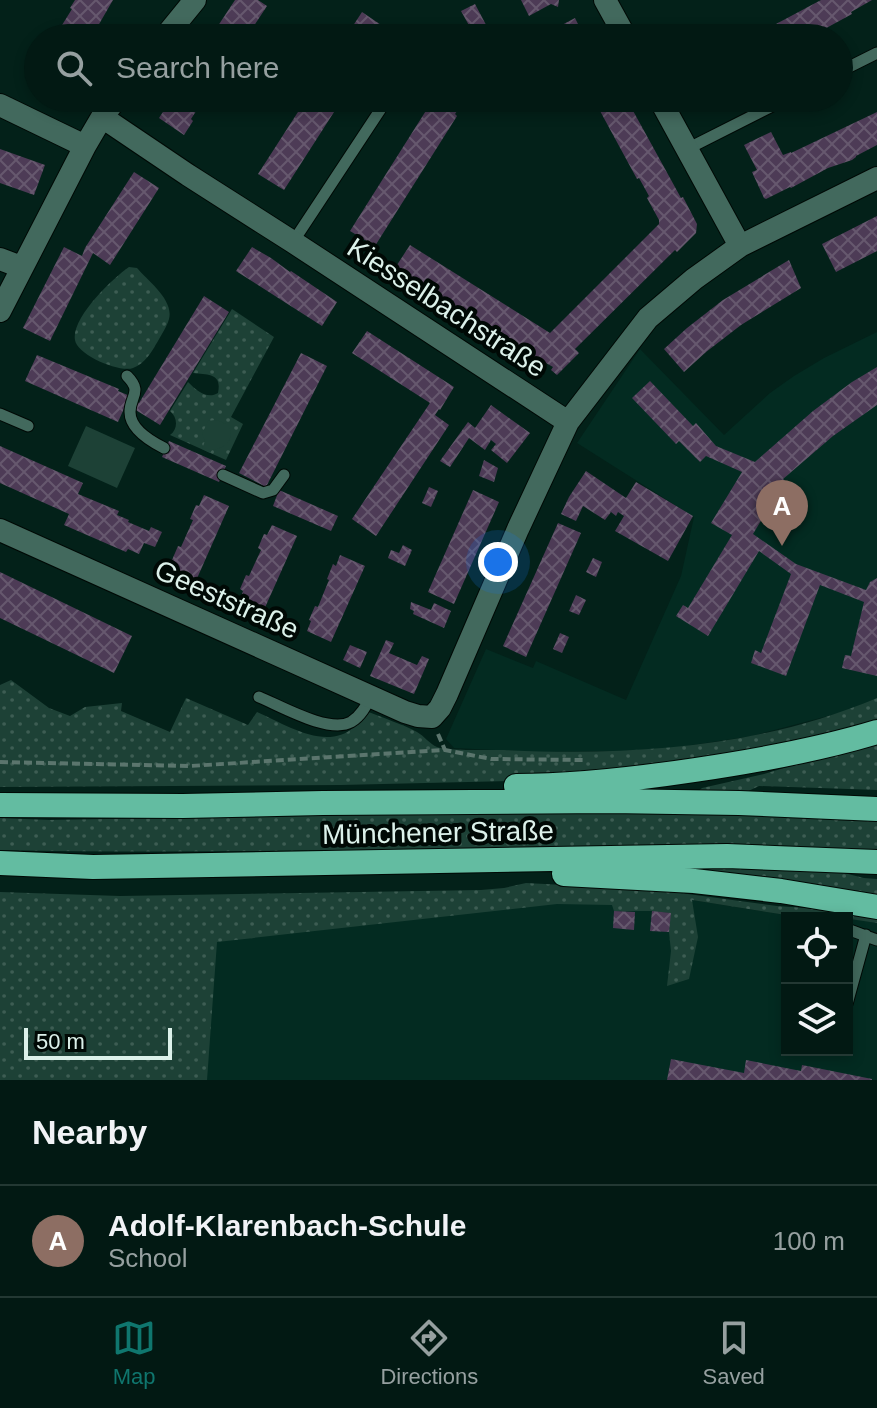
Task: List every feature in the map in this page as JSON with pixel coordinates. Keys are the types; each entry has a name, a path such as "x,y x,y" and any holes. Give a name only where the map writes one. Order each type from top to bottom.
{"highway":[{"path":"323,803 380,787 614,782 724,766 842,743 877,732"},
{"name":"Münchener Straße","path":"0,805 610,801 877,809"},
{"name":"Münchener Straße","path":"0,863 93,867 750,856 877,862"},
{"path":"522,860 541,873 694,881 877,907"}],"street":[{"path":"175,24 195,0"},
{"path":"605,0 618,24"},
{"path":"0,105 85,146"},
{"path":"0,311 11,263 106,112"},
{"path":"667,112 740,246"},
{"name":"Kiesselbachstraße","path":"102,117 568,422"},
{"path":"568,422 648,318 694,279 740,246 877,178"},
{"name":"Geeststraße","path":"0,530 405,712 432,717 447,694 568,422"}],"lane":[{"path":"853,65 877,53"},
{"path":"293,242 379,112"},
{"path":"687,149 760,112"},
{"path":"127,376 135,391 131,418 147,438 164,448"},
{"path":"0,414 28,426"},
{"path":"223,475 263,493 273,490 284,475"},
{"path":"259,697 325,724 339,725 351,722 362,713 371,696"},
{"path":"853,931 872,938 853,988"}],"path":[{"path":"0,762 190,766 445,750 491,759 584,760"}],"shaded area":[{"path":"129,267 137,268 153,285 170,312 166,327 148,357 141,364 127,369 91,357 75,340 86,310"},
{"path":"232,309 274,337 231,417 243,424 226,460 170,435 176,423 170,411 188,382 206,395 218,393 216,378 193,373"},
{"path":"877,332 877,698 847,711 752,736 673,748 539,752 454,748 446,739 486,649 533,668 536,661 626,700 681,576 694,517 577,443 640,349 724,435 770,393 794,376"},
{"path":"215,420 228,426 231,436 225,445 210,453 202,449 205,441 202,434 208,421"},
{"path":"86,426 135,448 117,488 68,466"},
{"path":"11,680 49,708 70,716 85,707 122,703 121,711 170,732 186,698 248,725 257,712 293,729 331,737 343,734 356,725 366,711 417,732 437,747 459,750 599,751 694,745 787,728 877,698 877,725 790,749 555,780 0,787 0,685"},
{"path":"877,740 877,790 759,786 740,795 695,794 702,788 764,774"},
{"path":"661,810 877,818 877,853 658,848 0,850 0,818 49,820"},
{"path":"705,868 824,868 877,879 877,899 723,875"},
{"path":"526,883 658,890 777,906 864,912 877,914 877,923 853,919 853,912 781,914 692,900 698,937 689,979 667,986 671,951 670,913 614,911 612,905 557,904 217,942 207,1080 0,1080 0,892 120,896 504,888"},
{"path":"580,896 692,900 781,914 781,1056 853,1056 853,919 877,923 877,1080 202,1080 212,936"}],"building":[{"path":"75,0 113,0 99,24 63,24"},
{"path":"235,0 258,0 267,6 255,24 219,24"},
{"path":"521,0 559,0 558,7 551,4 529,16"},
{"path":"821,0 872,0 834,24 776,24"},
{"path":"475,4 486,24 468,24 461,11"},
{"path":"362,12 380,24 354,24"},
{"path":"575,18 578,24 564,24"},
{"path":"163,112 196,112 184,135 159,118"},
{"path":"298,112 334,112 284,190 258,174"},
{"path":"425,112 456,112 457,116 375,246 350,231"},
{"path":"601,112 634,112 697,224 696,233 575,349 579,353 557,375 551,370 553,367 546,363 542,370 534,366 537,362 513,344 395,268 410,245 550,333 659,224 647,198 649,196"},
{"path":"877,112 877,145 852,160 764,198 752,172 757,170 744,145 771,132 783,155"},
{"path":"0,149 45,165 34,195 0,183"},
{"path":"134,172 159,188 110,265 93,253 50,341 23,328 64,247 82,256"},
{"path":"877,216 877,251 836,272 822,244"},
{"path":"252,247 337,302 322,326 236,271"},
{"path":"789,260 801,288 741,325 684,372 664,349 723,300"},
{"path":"204,296 229,312 160,425 126,404 118,422 25,381 37,355 119,389 139,403"},
{"path":"367,331 454,387 435,415 449,425 376,536 352,519 430,403 352,353"},
{"path":"301,353 327,366 266,487 239,473"},
{"path":"877,367 877,405 833,436 783,479 785,481 753,534 796,564 866,590 870,582 877,578 877,676 842,668 845,655 851,656 864,602 820,585 786,676 751,663 755,650 761,653 791,574 759,551 708,636 676,616 683,605 688,608 732,535 711,523 742,472 706,456 700,462 679,441 676,444 632,398 650,381 716,446 755,462 813,411"},
{"path":"491,405 530,433 507,463 491,450 496,444 491,440 485,450 469,438 450,467 440,461 468,422 475,428"},
{"path":"169,441 226,466 219,482 162,457"},
{"path":"0,446 83,483 78,494 119,511 117,515 128,522 149,531 151,527 162,532 155,547 144,543 139,554 128,549 126,552 64,525 69,514 0,483"},
{"path":"484,460 498,468 494,482 479,476"},
{"path":"586,471 626,498 636,482 693,516 668,561 615,531 624,516 618,512 616,516 611,512 605,520 583,506 576,521 561,514"},
{"path":"429,487 438,491 431,507 422,503"},
{"path":"279,490 338,516 331,531 273,506"},
{"path":"473,490 499,502 454,604 428,592"},
{"path":"204,495 229,506 195,583 171,572 175,562 172,560 193,520 190,519 196,505 199,506"},
{"path":"558,523 581,533 526,657 503,646"},
{"path":"272,525 297,536 263,612 239,602 243,591 240,589 261,550 258,548 264,534 267,535"},
{"path":"403,545 412,550 405,566 388,558 391,550 399,553"},
{"path":"340,555 365,566 331,642 307,631 333,564 336,566"},
{"path":"593,558 602,562 596,577 586,572"},
{"path":"0,572 132,636 114,673 0,618"},
{"path":"576,595 586,600 579,615 569,611"},
{"path":"411,602 431,610 434,603 451,611 444,628 413,614"},
{"path":"560,633 569,637 562,653 553,649"},
{"path":"386,640 394,643 389,653 417,665 422,656 429,659 414,694 370,676"},
{"path":"350,645 367,652 360,668 343,660"},
{"path":"614,911 635,912 634,930 613,928"},
{"path":"652,911 671,913 669,932 650,931"},
{"path":"671,1059 744,1073 746,1060 801,1071 802,1065 872,1080 667,1080"}],"place":[{"name":"Adolf-Klarenbach-Schule","path":"782,546"}]}
